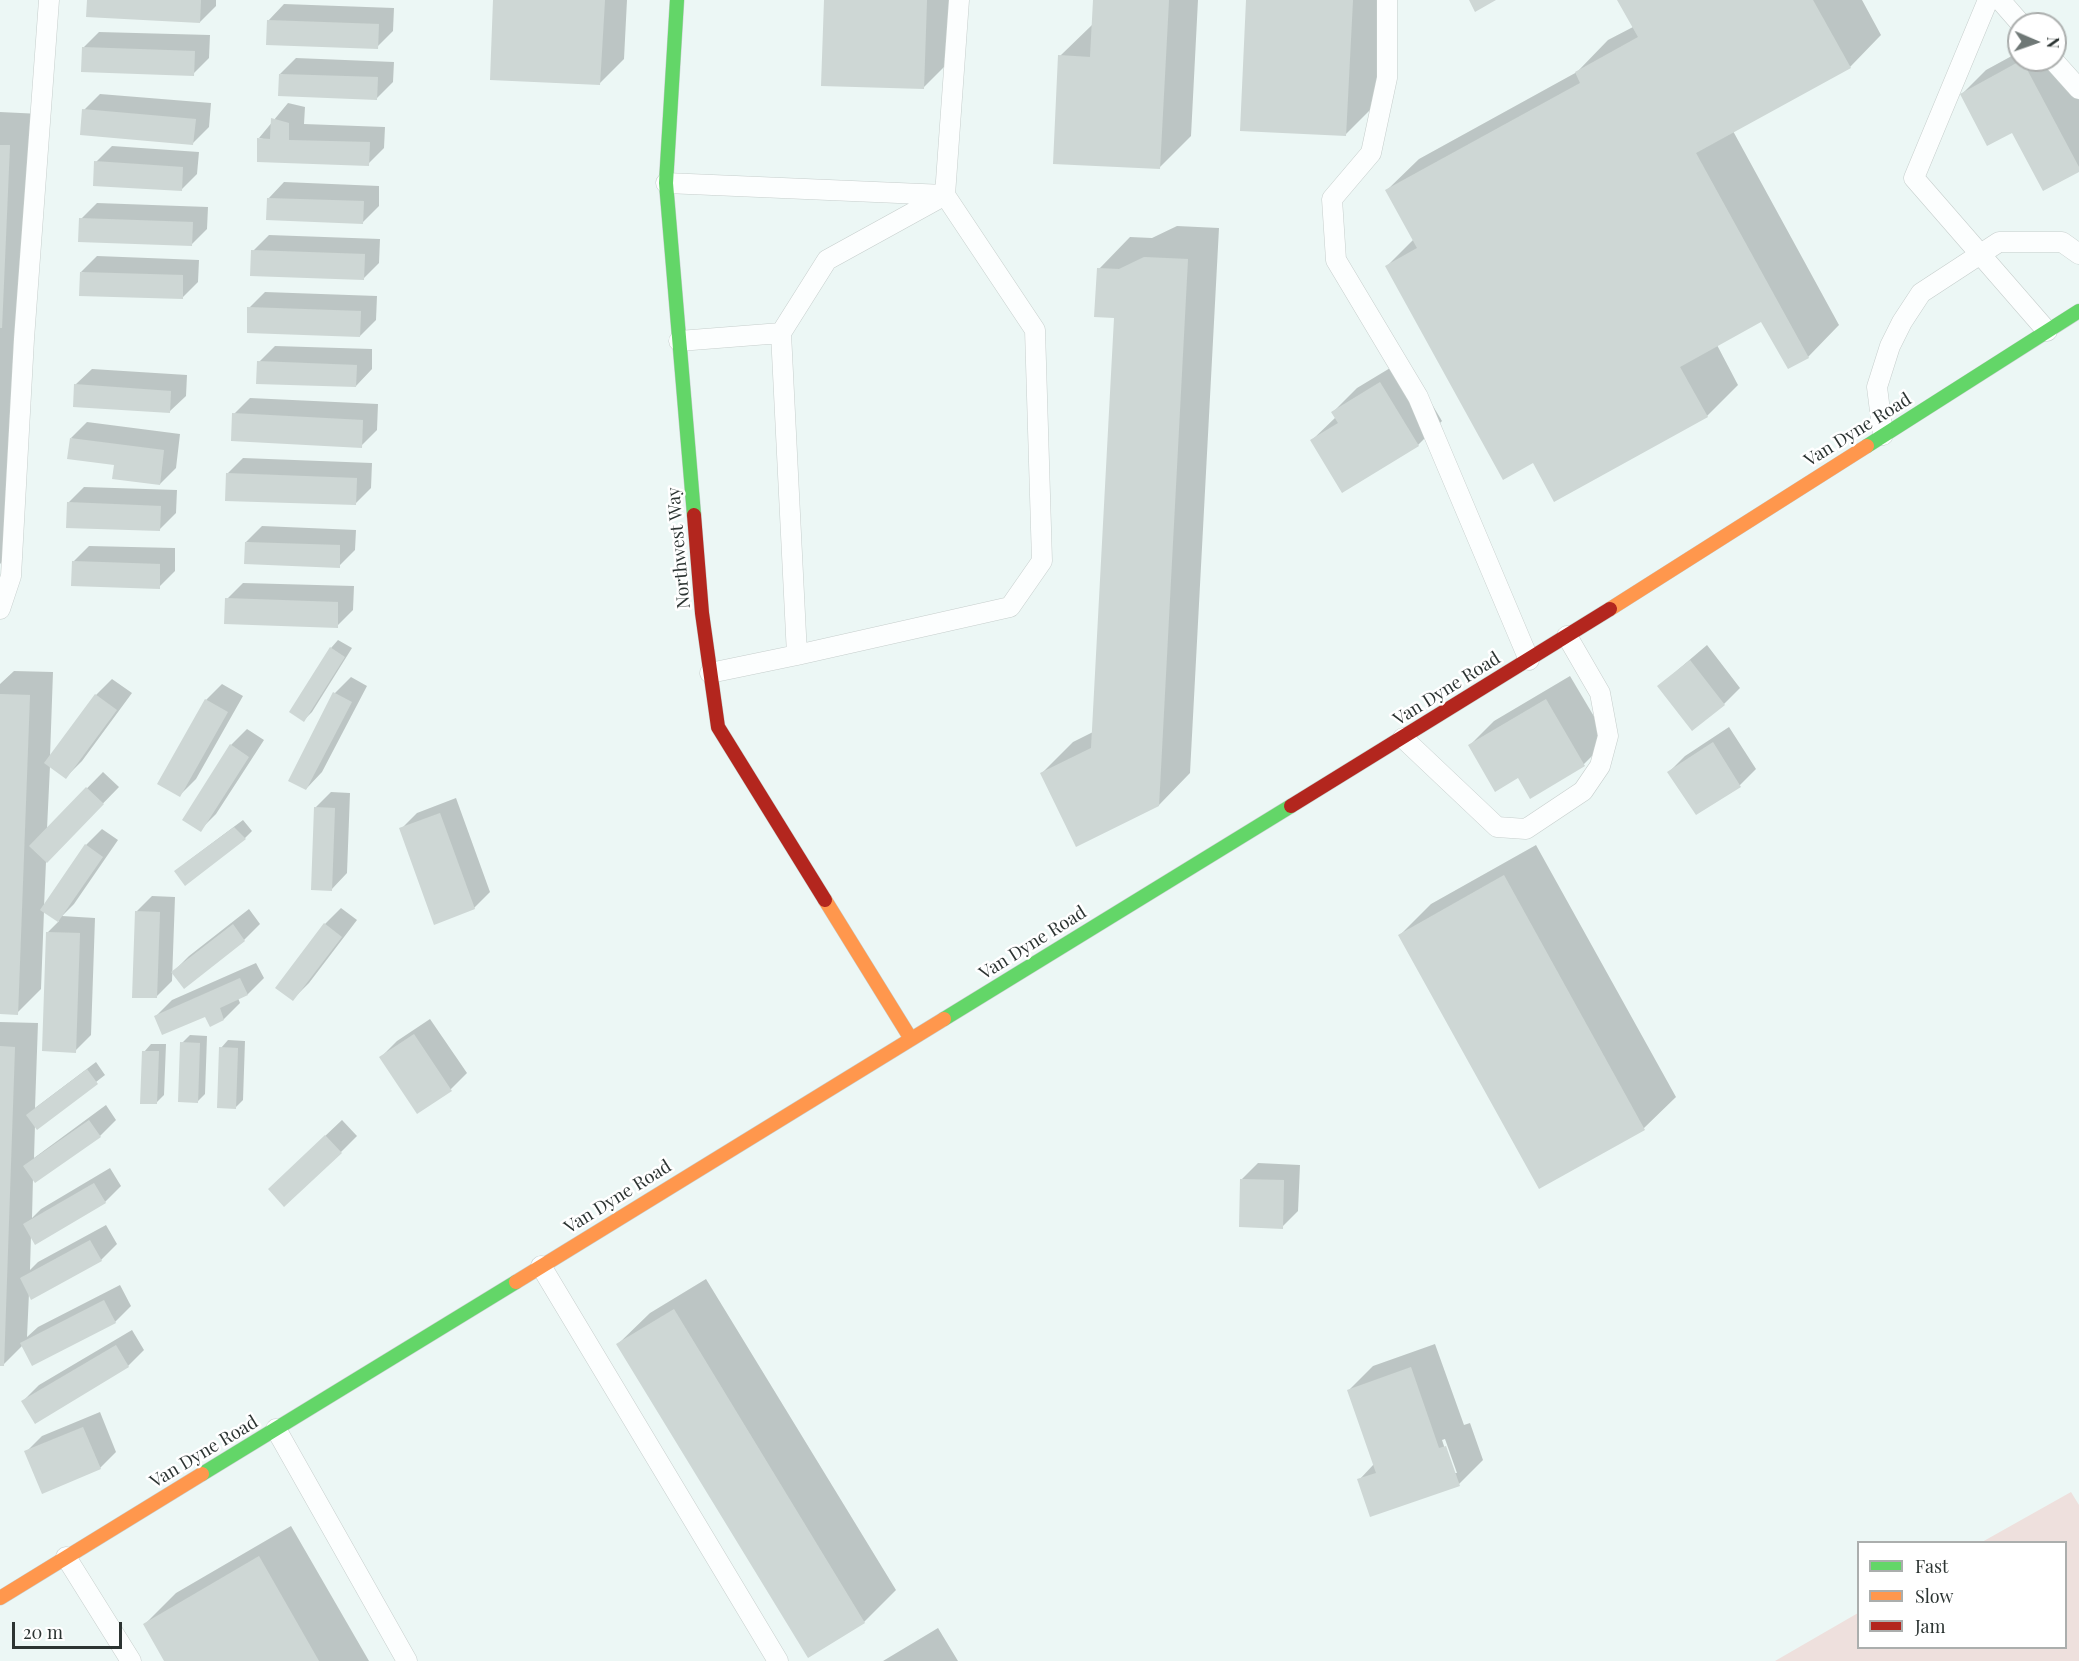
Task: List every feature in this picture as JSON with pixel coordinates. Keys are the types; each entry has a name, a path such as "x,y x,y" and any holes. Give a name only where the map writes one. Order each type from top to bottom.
{"street":[{"name":"Northwest Way","path":"677,0 666,183 702,613 718,727 911,1039"},
{"name":"Van Dyne Road","path":"0,1598 1529,660 2079,311"}],"lane":[{"path":"0,609 11,576 24,339 49,0"},
{"path":"710,673 1010,607 1042,561 1035,330 945,195 959,0"},
{"path":"1387,0 1387,78 1371,153 1332,199 1336,260 1418,397 1529,660"},
{"path":"1988,0 1914,178 2047,331"},
{"path":"2000,0 2010,12"},
{"path":"2064,72 2079,89"},
{"path":"666,183 945,195"},
{"path":"797,655 782,333 827,260 945,195"},
{"path":"1883,435 1877,387 1890,346 1921,293 1999,242 2062,242 2079,254"},
{"path":"679,341 782,333"},
{"path":"1403,738 1497,827 1526,829 1583,791 1600,766 1608,735 1600,693 1567,636"},
{"path":"541,1266 778,1661"},
{"path":"276,1429 407,1661"},
{"path":"66,1557 131,1661"}],"shaded area":[{"path":"2071,1492 2079,1505 2079,1661 1775,1661 1857,1614 1857,1649 2067,1649 2067,1541 1984,1541"}],"building":[{"path":"87,0 201,0 200,23 86,17"},
{"path":"493,0 605,0 600,85 490,80"},
{"path":"824,0 927,0 924,89 821,86"},
{"path":"1093,0 1169,0 1160,169 1053,164 1058,55 1090,57"},
{"path":"1246,0 1353,0 1346,136 1240,131"},
{"path":"1469,0 1496,0 1475,12"},
{"path":"1617,0 1813,0 1851,68 1696,153 1809,358 1788,369 1761,322 1680,367 1708,417 1554,502 1533,463 1503,480 1385,266 1417,248 1385,190 1580,83 1575,72 1638,37"},
{"path":"267,20 379,24 378,49 266,45"},
{"path":"82,47 195,51 194,76 81,72"},
{"path":"2007,68 2007,72 2028,72 2079,167 2079,172 2043,191 2012,133 1987,146 1960,94"},
{"path":"279,74 378,77 377,100 278,96"},
{"path":"82,109 196,119 193,145 80,135"},
{"path":"271,118 289,123 289,140 370,142 369,166 257,162 257,138 270,139"},
{"path":"0,145 10,145 2,328 0,328"},
{"path":"94,161 183,167 182,191 93,186"},
{"path":"267,198 364,201 363,224 266,220"},
{"path":"79,218 193,222 192,246 78,242"},
{"path":"251,250 365,254 364,280 250,276"},
{"path":"1144,257 1188,259 1159,806 1076,847 1040,773 1091,748 1114,318 1094,317 1097,268 1119,269"},
{"path":"80,272 183,275 183,299 79,296"},
{"path":"247,307 361,311 360,337 247,333"},
{"path":"257,361 357,365 356,387 256,384"},
{"path":"1380,382 1419,446 1342,493 1310,440 1338,423 1331,412"},
{"path":"74,384 171,391 170,413 73,407"},
{"path":"232,413 363,420 362,448 231,441"},
{"path":"70,438 164,450 160,485 112,479 114,465 67,459"},
{"path":"226,473 357,478 356,505 225,501"},
{"path":"67,502 161,506 160,531 66,528"},
{"path":"245,542 340,545 340,568 244,564"},
{"path":"72,561 160,564 160,589 71,586"},
{"path":"225,598 338,602 338,628 224,624"},
{"path":"330,647 345,657 304,722 289,712"},
{"path":"1690,660 1725,705 1692,731 1657,686"},
{"path":"333,692 352,702 306,790 288,781"},
{"path":"0,694 30,695 18,1015 0,1014"},
{"path":"95,694 117,710 66,779 44,763"},
{"path":"205,699 228,712 180,797 157,784"},
{"path":"1546,699 1585,766 1530,799 1518,778 1495,792 1468,745"},
{"path":"1713,742 1741,787 1696,815 1667,772"},
{"path":"230,744 249,757 201,832 182,820"},
{"path":"86,787 104,804 47,863 29,846"},
{"path":"314,807 335,808 332,891 311,890"},
{"path":"440,813 475,909 434,925 399,828"},
{"path":"234,827 246,839 185,886 174,871"},
{"path":"85,844 103,857 58,922 40,910"},
{"path":"1504,875 1645,1130 1539,1189 1398,935"},
{"path":"135,911 160,912 157,998 132,998"},
{"path":"324,923 342,937 293,1001 275,988"},
{"path":"233,924 245,941 184,989 171,972"},
{"path":"46,932 80,933 76,1053 42,1051"},
{"path":"240,978 248,995 220,1008 224,1020 210,1027 205,1017 162,1035 154,1016"},
{"path":"414,1034 452,1091 417,1114 379,1057"},
{"path":"180,1042 200,1043 198,1103 178,1102"},
{"path":"0,1046 15,1047 4,1366 0,1366"},
{"path":"219,1047 238,1048 236,1109 217,1108"},
{"path":"142,1051 159,1051 157,1104 140,1104"},
{"path":"87,1069 98,1084 37,1130 26,1115"},
{"path":"89,1120 101,1137 35,1183 23,1166"},
{"path":"325,1135 342,1153 284,1207 268,1189"},
{"path":"1240,1179 1284,1180 1283,1229 1239,1227"},
{"path":"94,1183 106,1203 35,1245 23,1224"},
{"path":"90,1240 102,1261 31,1300 20,1278"},
{"path":"104,1300 116,1323 32,1366 20,1343"},
{"path":"674,1309 865,1623 808,1658 616,1344"},
{"path":"116,1345 129,1367 35,1424 21,1401"},
{"path":"1411,1367 1439,1448 1446,1446 1460,1486 1370,1517 1357,1479 1376,1473 1347,1390"},
{"path":"83,1427 101,1469 42,1494 24,1451"},
{"path":"259,1556 319,1661 164,1661 143,1624"}],"traffic: fast":[{"path":"677,0 666,183 694,515"},
{"path":"1867,446 2079,311"},
{"path":"944,1019 1291,806"},
{"path":"202,1474 516,1282"}],"traffic: slow":[{"path":"1610,609 1867,446"},
{"path":"825,900 911,1039"},
{"path":"516,1282 944,1019"},
{"path":"0,1598 202,1474"}],"traffic: jam":[{"path":"694,515 702,613 718,727 825,900"},
{"path":"1291,806 1610,609"}]}
